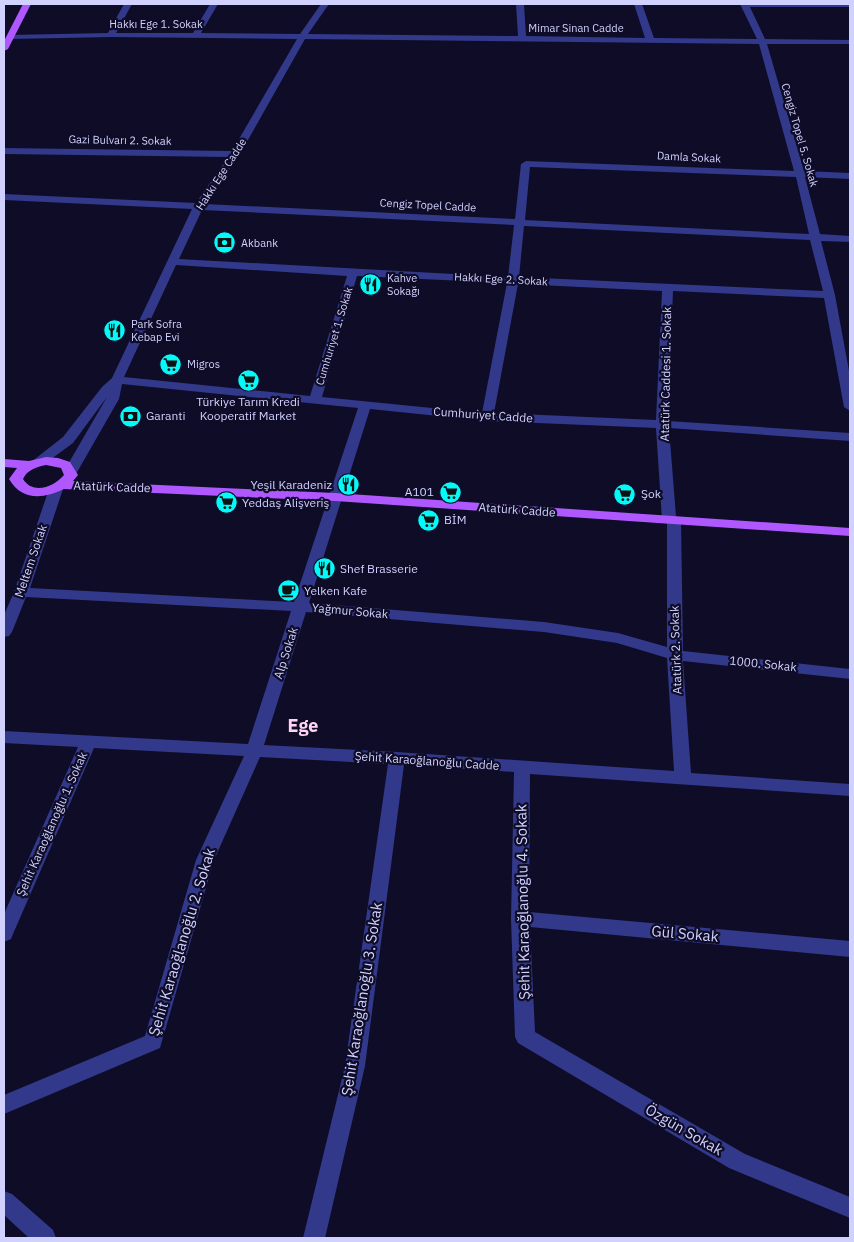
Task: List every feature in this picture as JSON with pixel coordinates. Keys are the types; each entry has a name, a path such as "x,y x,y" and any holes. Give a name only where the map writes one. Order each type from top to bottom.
{"main road":[{"path":"4,49 27,4"},
{"path":"4,463 46,461 62,463 71,470 71,475 59,487"},
{"path":"4,482 18,484 16,479 18,474 34,463"},
{"name":"Atatürk Cadde","path":"18,484 22,488 38,492 59,487 335,497 850,532"}],"street":[{"path":"111,35 128,4"},
{"path":"195,36 214,4"},
{"name":"Hakkı Ege Cadde","path":"71,470 113,399 117,380 199,206 235,154 302,36 326,4"},
{"path":"520,4 522,39"},
{"path":"638,4 650,39"},
{"path":"744,4 850,5"},
{"name":"Cengiz Topel 5. Sokak","path":"744,4 762,40 800,174 829,295 850,407"},
{"name":"Hakkı Ege 1. Sokak","path":"10,37 111,35 302,36"},
{"name":"Mimar Sinan Cadde","path":"302,36 850,42"},
{"name":"Gazi Bulvarı 2. Sokak","path":"4,151 235,154"},
{"name":"Damla Sokak","path":"520,222 526,164 850,176"},
{"name":"Cengiz Topel Cadde","path":"4,197 850,239"},
{"path":"487,417 513,280 520,222"},
{"name":"Hakkı Ege 2. Sokak","path":"173,262 353,273 829,295"},
{"name":"Cumhuriyet 1. Sokak","path":"315,399 353,273"},
{"name":"Atatürk Caddesi 1. Sokak","path":"668,288 662,424 672,520"},
{"name":"Hakkı Ege Cadde","path":"34,463 68,440 106,390 117,380"},
{"name":"Cumhuriyet Cadde","path":"117,380 487,417 662,424 850,437"},
{"name":"Alp Sokak","path":"254,751 365,405"},
{"name":"Meltem Sokak","path":"4,632 21,592 59,487"},
{"name":"Atatürk 2. Sokak","path":"672,520 675,655 683,778"},
{"name":"Yağmur Sokak","path":"21,592 301,607 544,627 618,638 675,655"},
{"name":"1000. Sokak","path":"675,655 850,674"},
{"name":"Şehit Karaoğlanoğlu Cadde","path":"4,737 397,758 850,790"},
{"name":"Şehit Karaoğlanoğlu 1. Sokak","path":"4,934 88,742"},
{"name":"Şehit Karaoğlanoğlu 2. Sokak","path":"4,1105 153,1042 205,860 254,751"},
{"name":"Şehit Karaoğlanoğlu 3. Sokak","path":"314,1238 355,1066 397,758"},
{"name":"Şehit Karaoğlanoğlu 4. Sokak","path":"522,768 520,919 525,1037"},
{"name":"Gül Sokak","path":"520,919 850,949"},
{"name":"Özgün Sokak","path":"525,1037 737,1161 850,1208"},
{"path":"4,1201 45,1238"}],"place":[{"name":"Akbank","path":"225,243"},
{"name":"Kahve Sokağı","path":"371,284"},
{"name":"Park Sofra Kebap Evi","path":"115,330"},
{"name":"Migros","path":"171,364"},
{"name":"Türkiye Tarım Kredi Kooperatif Market","path":"248,381"},
{"name":"Garanti","path":"130,416"},
{"name":"Yeşil Karadeniz","path":"348,485"},
{"name":"A101","path":"450,492"},
{"name":"Şok","path":"625,494"},
{"name":"Yeddaş Alişveriş","path":"226,503"},
{"name":"BİM","path":"428,520"},
{"name":"Shef Brasserie","path":"324,569"},
{"name":"Yelken Kafe","path":"288,591"}],"district":[{"name":"Ege","path":"303,726"}]}
